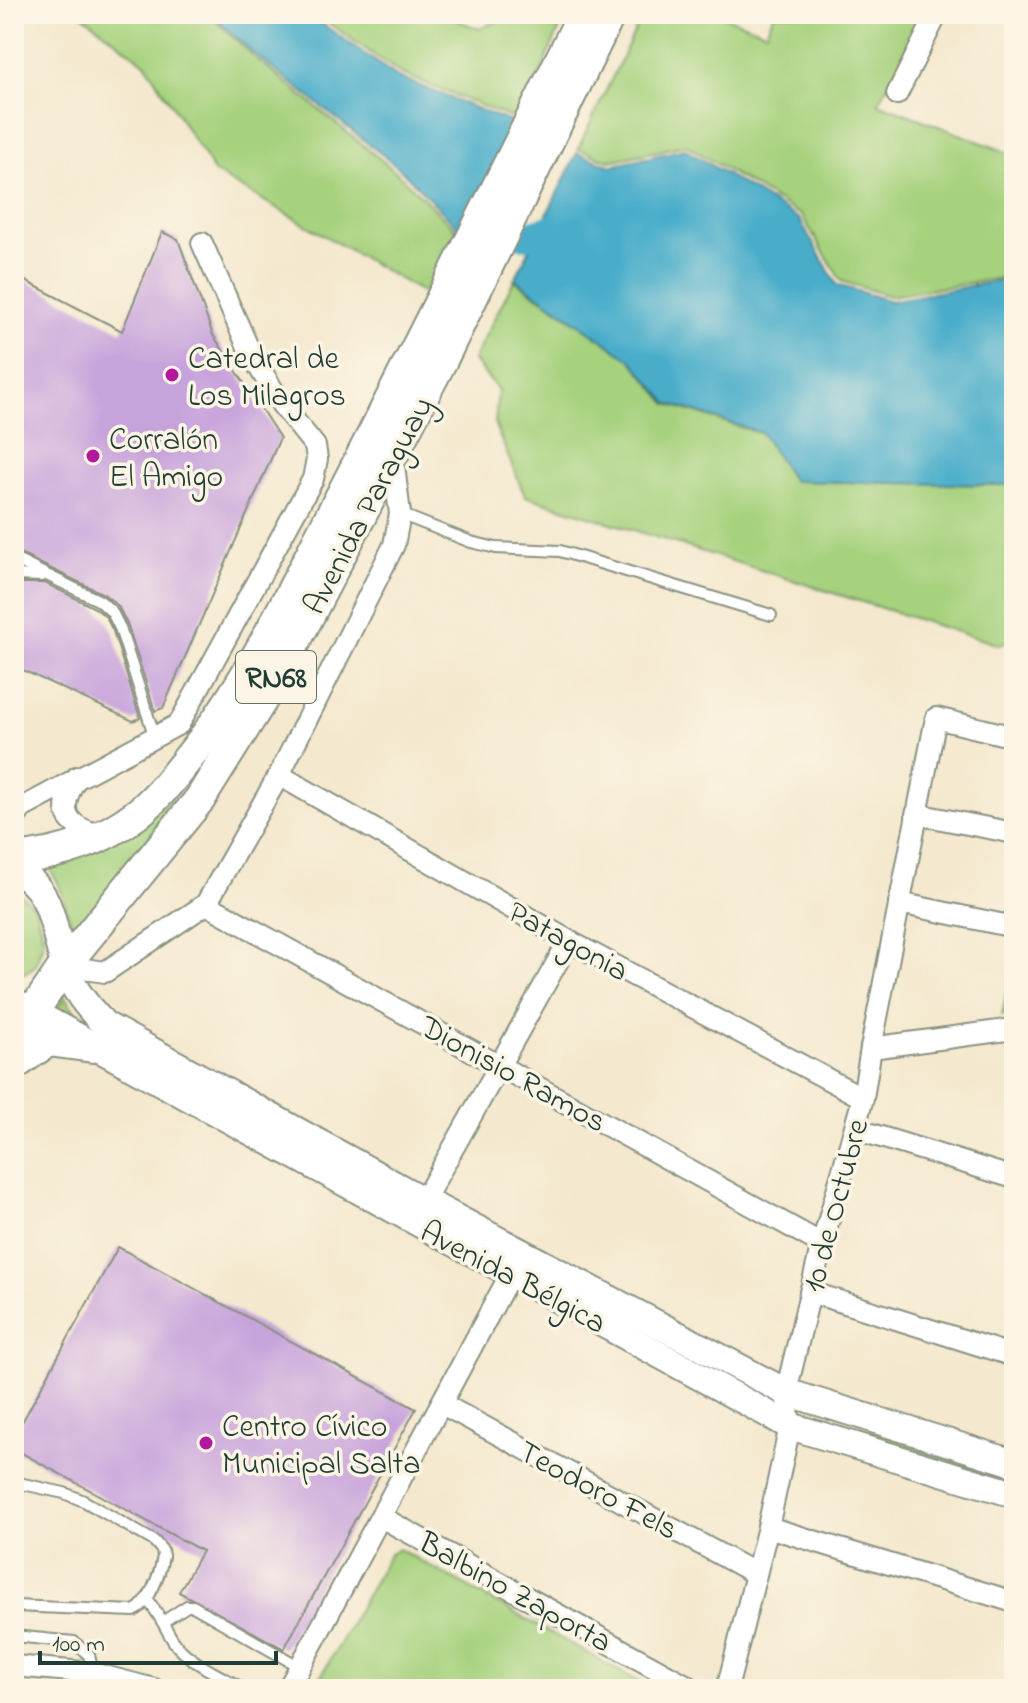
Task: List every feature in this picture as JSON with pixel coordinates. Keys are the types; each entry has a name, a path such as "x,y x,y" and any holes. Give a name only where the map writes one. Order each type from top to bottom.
{"main road":[{"name":"Avenida Paraguay","path":"14,1040 23,1008 64,966 200,799 280,671 393,458 430,354 583,14"},
{"name":"Avenida Paraguay","path":"14,867 103,836 137,814 163,790 214,725 430,354 610,14"},
{"name":"Avenida Bélgica","path":"14,867 31,879 46,899 64,966 88,1008 105,1025 418,1211"},
{"name":"Avenida Bélgica","path":"23,1008 93,1047 516,1263 786,1392 1014,1463"},
{"path":"14,1065 48,1041 93,1047"},
{"name":"Avenida Bélgica","path":"516,1263 790,1426 1014,1494"}],"street":[{"path":"897,94 937,14"},
{"path":"14,819 22,808 179,724 313,479 317,459 315,446 282,405 251,354 202,243"},
{"path":"64,966 105,972 206,904 279,775 394,545 400,514 393,458"},
{"name":"10 de Octubre","path":"727,1689 790,1426 786,1392 822,1244 863,1098 936,718 1014,737"},
{"name":"Patagonia","path":"279,775 569,941 863,1098"},
{"path":"77,777 65,797 65,811 73,824 103,836"},
{"path":"916,814 1014,833"},
{"path":"899,903 1014,927"},
{"name":"Dionisio Ramos","path":"206,904 822,1244"},
{"path":"418,1211 569,941"},
{"path":"871,1048 1014,1029"},
{"path":"855,1129 1014,1178"},
{"path":"288,1689 516,1263"},
{"path":"810,1292 1014,1356"},
{"name":"Teodoro Fels","path":"442,1404 756,1574"},
{"name":"Balbino Zaporta","path":"381,1517 693,1689"},
{"path":"768,1527 1014,1602"},
{"path":"14,1666 154,1689"}],"lane":[{"path":"400,514 471,542 496,548 560,551 771,615"},
{"path":"14,559 100,601 112,612 120,628 155,738"},
{"path":"14,575 47,576"},
{"path":"14,1482 64,1493 84,1501 154,1541 163,1556 146,1599 134,1611 14,1606"},
{"path":"146,1599 164,1621 176,1645 210,1670 244,1689"},
{"path":"164,1621 187,1606 193,1606 300,1667"},
{"path":"14,1636 74,1642 89,1655 94,1681"}],"green space":[{"path":"81,14 208,14 252,55 396,172 463,236 431,297 214,172 146,64"},
{"path":"316,14 442,14 479,29 502,19 504,14 566,14 519,121 400,73"},
{"path":"643,14 717,14 766,32 774,14 926,14 878,103 1014,155 1014,276 890,296 841,281 802,216 686,145 609,161 578,149"},
{"path":"514,280 631,360 667,404 762,434 793,481 1014,483 1014,640 999,645 525,496 495,425 498,390 473,360"},
{"path":"173,799 177,801 74,934 59,885 50,869"},
{"path":"14,889 35,907 44,940 35,966 16,978 14,978"},
{"path":"1014,958 1014,1013 1002,1015"},
{"path":"65,997 84,1025 86,1030 52,1015"},
{"path":"821,1416 1014,1473 1014,1485 819,1422"},
{"path":"399,1549 652,1689 314,1689 390,1553"}],"water":[{"path":"211,14 308,14 398,77 518,125 464,233 399,168 252,52"},
{"path":"685,149 799,219 837,285 891,301 1014,278 1014,483 793,481 762,433 668,403 631,360 515,279 577,153 611,166"}],"building":[{"name":"Corralón El Amigo","path":"162,232 178,239 213,335 280,438 163,708 155,711 128,626 118,606 104,594 14,551 14,275 122,331"},
{"path":"14,583 45,583 95,608 106,617 140,718 133,721 14,666"},
{"name":"Centro Cívico Municipal Salta","path":"118,1247 416,1409 284,1649 179,1592 202,1551 14,1449 14,1437"}],"waterway":[{"path":"485,220 525,236 574,222"}],"place":[{"name":"Catedral de Los Milagros","path":"172,375"},
{"name":"Corralón El Amigo","path":"93,456"},
{"name":"Centro Cívico Municipal Salta","path":"206,1443"}]}
